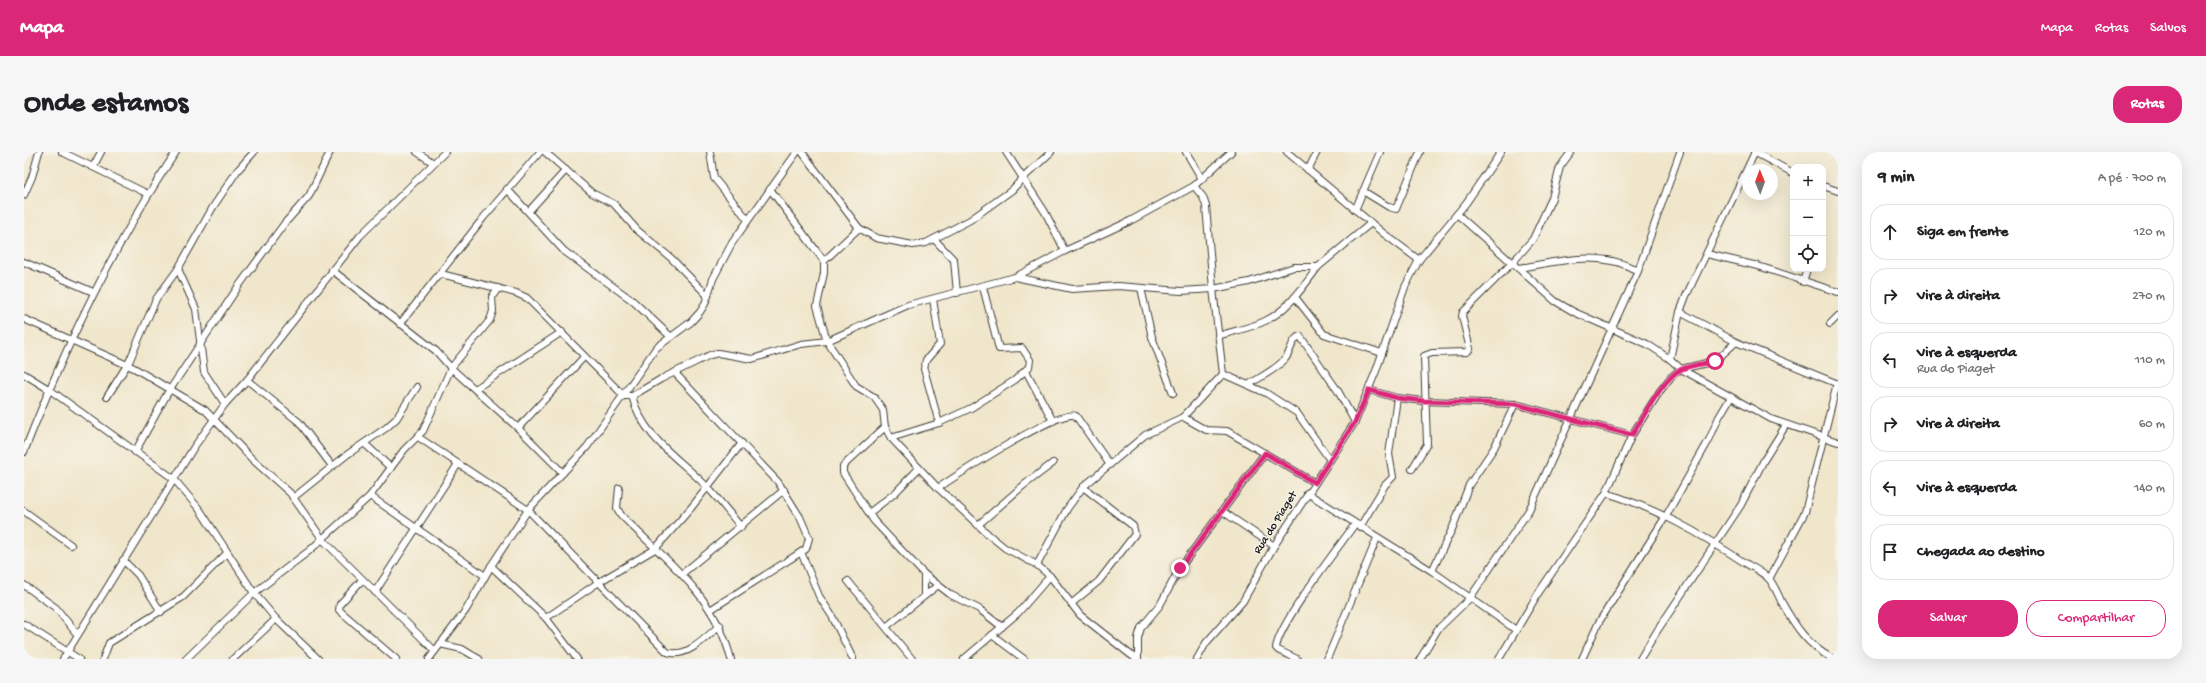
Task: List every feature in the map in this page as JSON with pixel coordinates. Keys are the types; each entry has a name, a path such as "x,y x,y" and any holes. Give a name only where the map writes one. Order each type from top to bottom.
{"street":[{"path":"24,195 32,177 39,152"},
{"path":"62,152 148,194"},
{"path":"92,167 101,152"},
{"path":"24,452 93,292 133,224 148,194 176,152"},
{"path":"108,397 128,366 156,299 178,269 213,207 237,171 254,152"},
{"path":"135,452 169,390 200,346 238,287 284,224 309,196 330,152"},
{"path":"417,152 432,162"},
{"path":"63,659 66,651 213,419 247,380 360,236 432,162 445,152"},
{"path":"400,324 507,189 540,152"},
{"path":"545,152 592,193 614,204 631,224 671,258 708,296"},
{"path":"710,152 714,178 748,220"},
{"path":"429,659 466,610 491,566 528,510 587,447 656,348 691,322 705,304 713,279 721,263 748,220 797,152"},
{"path":"802,152 859,228 876,238 913,245 920,245 934,239 970,220 1012,190 1051,152"},
{"path":"1006,152 1022,179 1045,212 1065,251"},
{"path":"1186,152 1202,179"},
{"path":"441,274 516,293 527,298 624,396 632,396 675,373 718,353 752,359 801,344 827,341 908,305 983,287 1015,277 1065,251 1125,223 1194,186 1231,152"},
{"path":"1287,152 1355,210 1419,260"},
{"path":"1308,170 1317,152"},
{"path":"1355,210 1380,152"},
{"path":"1362,191 1389,207 1396,209 1420,152"},
{"name":"Rua do Piaget","path":"1197,659 1206,644 1243,601 1274,546 1355,422 1369,390 1405,287 1419,260 1458,214 1501,152"},
{"path":"1412,468 1427,444 1424,401 1424,356 1432,353 1467,352 1470,349 1462,316 1463,312 1513,262 1538,230 1552,198 1560,167 1572,152"},
{"path":"1420,659 1438,629 1470,598 1529,510 1638,271 1680,152"},
{"path":"1670,358 1680,312 1690,287 1707,254 1754,152 1790,171"},
{"path":"529,211 566,170"},
{"path":"1194,186 1204,197 1206,206 1218,336 1224,374"},
{"path":"1826,187 1838,191"},
{"path":"507,189 529,211 564,251 633,302 671,337"},
{"path":"770,189 824,261 824,273 817,306 827,341 856,386 874,397 883,410 885,428 891,438 938,488 978,525 1005,548 1037,565 1050,576 1071,604 1092,625 1137,659"},
{"path":"1458,214 1564,307 1647,344 1670,358 1681,369 1771,419 1838,442"},
{"path":"1218,336 1265,321 1276,314 1295,297 1318,267 1371,223"},
{"path":"824,261 859,228"},
{"path":"934,239 954,260 957,293"},
{"path":"1707,254 1758,266 1803,282 1838,292"},
{"path":"1519,268 1577,259 1599,259 1624,263 1638,271"},
{"path":"24,262 93,292"},
{"path":"1015,277 1072,289 1118,286 1181,291 1213,289 1249,282 1294,267 1318,267"},
{"path":"178,269 196,309 204,372 225,404"},
{"path":"332,270 400,324 427,343 451,368 518,428 563,473"},
{"path":"1803,282 1806,272"},
{"path":"891,438 939,423 971,408 1026,371 1030,364 1024,350 1020,347 1000,350 998,348 983,287"},
{"path":"186,659 254,593 323,540 370,496 404,450 418,437 427,424 451,368 490,320 493,311 492,297 498,288"},
{"path":"1141,288 1152,337 1173,393"},
{"path":"1295,297 1324,334 1382,353"},
{"path":"933,299 940,344 926,360 924,369 939,423"},
{"path":"1680,312 1736,342 1837,383 1805,512 1769,578"},
{"path":"1830,324 1838,316"},
{"path":"24,319 128,366 201,407 293,498 323,540 435,651"},
{"path":"475,389 562,332"},
{"path":"1248,385 1280,364 1289,354 1295,339 1300,336 1338,391 1355,422"},
{"path":"1500,659 1539,592 1606,493 1632,435 1660,391 1681,369 1715,361 1736,342"},
{"path":"518,428 584,357"},
{"path":"1026,371 1053,421"},
{"path":"675,373 742,443 784,490 800,517 809,538 806,548 801,552 710,610"},
{"path":"24,374 50,390 174,479 200,510 254,593 276,619 318,659"},
{"path":"1224,374 1279,401 1298,413 1330,460"},
{"path":"1037,565 1067,509 1083,487 1145,435 1183,417 1224,374"},
{"path":"247,380 299,422 332,466"},
{"path":"293,498 332,466 365,444 396,419 417,387"},
{"path":"1369,390 1397,398 1424,401 1515,404 1632,435"},
{"path":"632,396 637,412 666,452 707,487 741,527"},
{"path":"1582,659 1599,622 1666,516 1709,440 1719,417 1731,397"},
{"path":"1297,659 1276,648 1278,639 1300,602 1393,477 1389,454 1397,398"},
{"path":"1432,572 1453,528 1469,486 1494,448 1515,404"},
{"path":"938,488 1009,443 1053,421 1071,414 1076,416 1110,465"},
{"path":"1183,417 1206,430 1228,431 1315,483"},
{"path":"1640,659 1656,631 1740,505 1764,460 1786,425"},
{"path":"885,428 843,466 842,470 880,529 924,574 937,586 956,599 979,609 1002,627"},
{"path":"418,437 528,510 667,652 674,655 686,652 720,626"},
{"path":"546,618 599,582 655,550 742,443"},
{"path":"365,444 391,468"},
{"path":"1137,659 1140,628 1160,605 1180,568 1265,453"},
{"path":"978,525 1024,485 1053,463"},
{"path":"375,592 417,530 458,464"},
{"path":"869,513 895,493 919,468"},
{"path":"1071,604 1098,581 1135,534 1133,526 1083,487"},
{"path":"619,488 617,508 621,515 655,550 666,556 683,573 720,626 731,659"},
{"path":"683,573 741,527 784,490"},
{"path":"1308,493 1432,572 1516,630"},
{"path":"1606,493 1636,502 1666,516 1715,544 1769,578 1792,621 1803,637 1814,648 1833,659"},
{"path":"370,496 485,576"},
{"path":"24,511 71,545"},
{"path":"1222,512 1274,546"},
{"path":"1327,659 1377,538"},
{"path":"801,552 818,596 832,616 853,659"},
{"path":"103,659 109,644 183,597 227,553"},
{"path":"123,560 138,575 161,612"},
{"path":"491,566 546,618 577,659"},
{"path":"924,574 924,596"},
{"path":"964,659 1018,613 1050,576"},
{"path":"362,580 340,604 339,610 396,659"},
{"path":"848,581 912,659"},
{"path":"24,585 56,608 77,634"},
{"path":"886,627 937,586"},
{"path":"233,659 276,619"},
{"path":"24,624 79,659"},
{"path":"992,635 1024,659"},
{"path":"440,644 462,649 478,659"}],"route":[{"path":"1180,568 1265,453 1315,483 1355,422 1369,390 1397,398 1424,401 1515,404 1632,435 1660,391 1672,377 1681,369 1715,361"}]}
